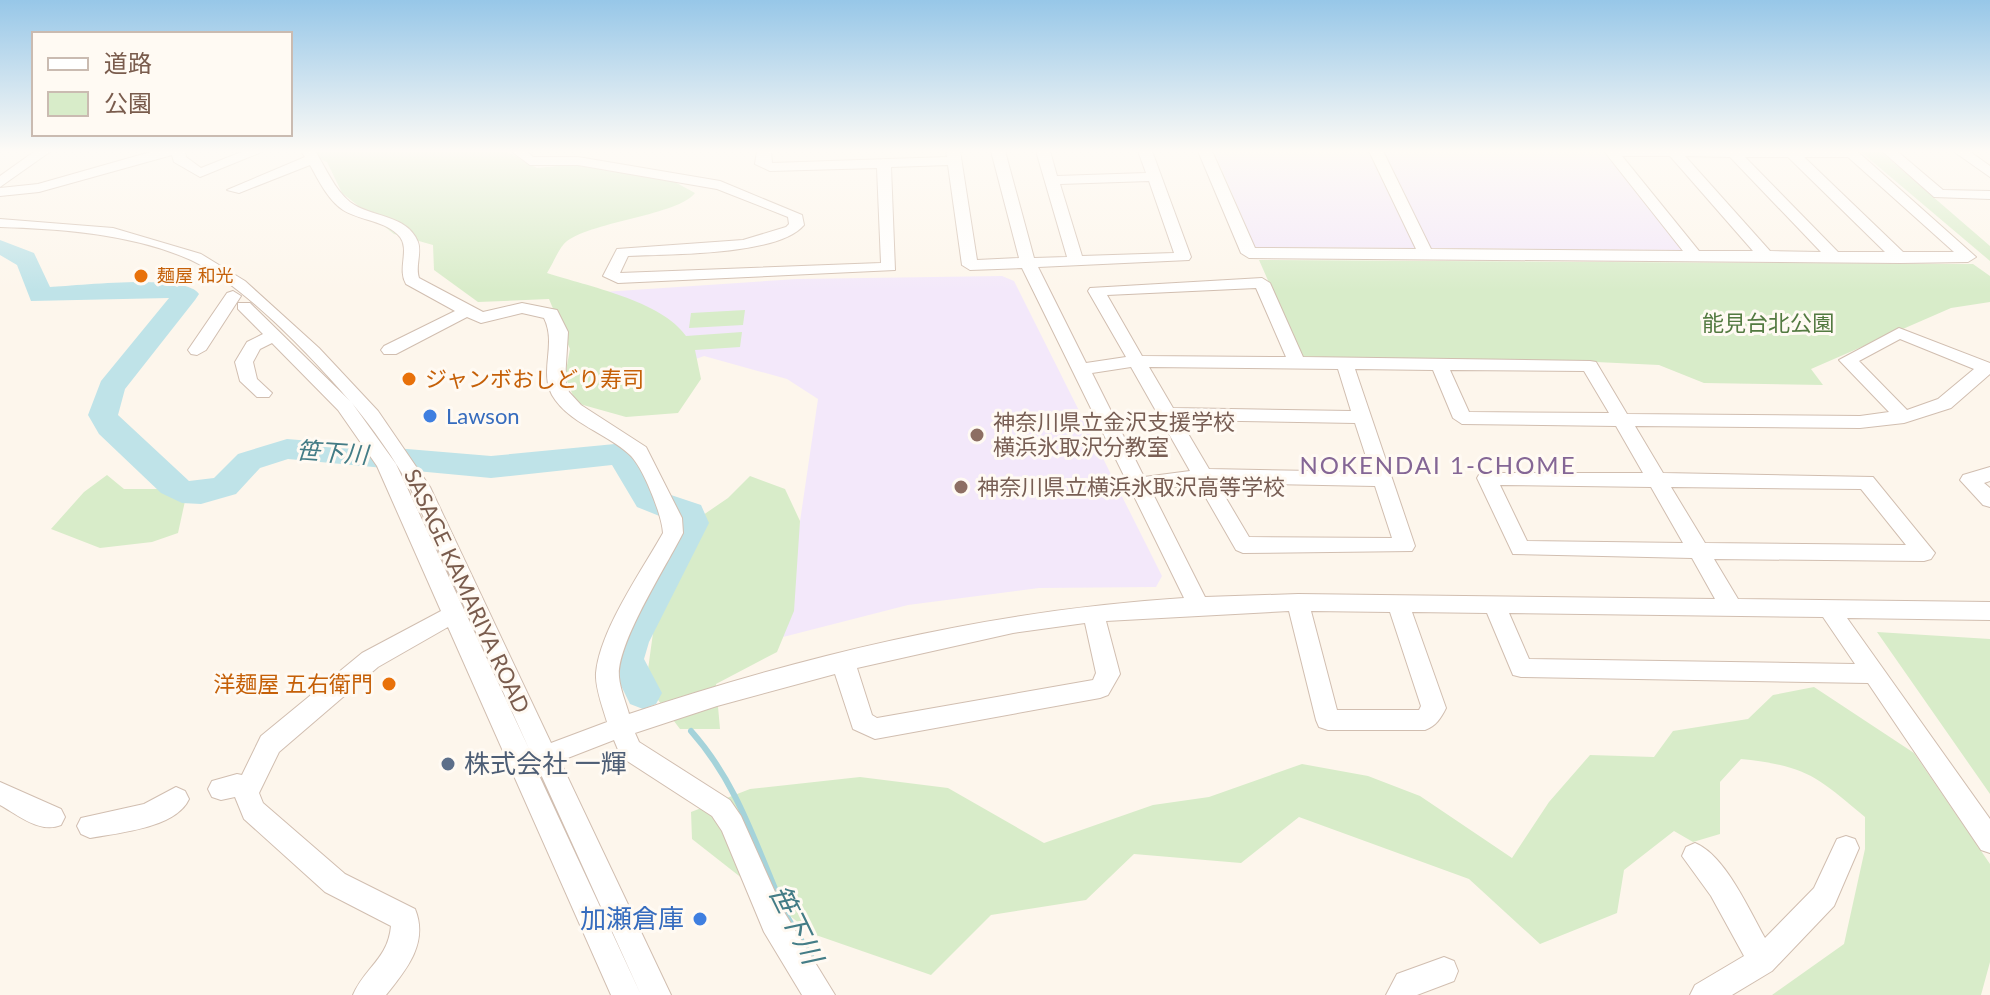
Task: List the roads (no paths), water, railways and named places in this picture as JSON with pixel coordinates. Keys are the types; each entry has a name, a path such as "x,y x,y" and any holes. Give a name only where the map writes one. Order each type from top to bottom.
{"street":[{"path":"339,197 345,206 398,228 408,236 411,248 407,267 412,281 481,318 522,308 551,314 560,332 556,380 561,394 575,409 639,452 667,506 673,533 618,636 611,657 607,676 620,726 630,749 706,798 727,816 774,922 801,971 820,995"},
{"path":"751,197 795,215 797,225 791,230 744,245 622,252 611,276 889,267 886,197"},
{"path":"960,197 970,265 1183,257 1161,197"},
{"path":"1010,197 1028,263 1198,605"},
{"path":"1057,197 1076,261"},
{"path":"1225,197 1249,253 1968,257 1901,197"},
{"path":"1399,197 1426,254"},
{"path":"1648,197 1695,256"},
{"path":"1714,197 1766,256"},
{"path":"1777,197 1836,258"},
{"path":"1838,197 1900,258"},
{"name":"SASAGE KAMARIYA ROAD","path":"0,223 106,233 146,241 218,268 295,334 364,405 400,451 420,487 626,995"},
{"name":"SASAGE KAMARIYA ROAD","path":"0,230 90,239 143,251 189,269 233,296 344,406 397,485 457,615 656,995"},
{"path":"1297,363 1262,283 1096,291 1243,545 1405,546 1345,364"},
{"path":"197,350 233,296"},
{"path":"390,350 467,311"},
{"path":"1439,364 1462,418 1860,422 1904,417 1948,404 1970,388 1987,368 1899,333 1848,360 1904,417"},
{"path":"263,393 249,381 244,362 253,346 275,335"},
{"path":"1083,369 1138,361 1590,366 1732,608"},
{"path":"1168,414 1362,417"},
{"path":"1990,474 1970,480 1990,500"},
{"path":"1138,485 1204,476 1382,479"},
{"path":"1487,478 1656,481 1866,482 1924,553 1520,549 1487,478"},
{"path":"1298,602 1328,720 1425,720 1434,708 1398,603"},
{"path":"533,761 620,726 843,661 1025,622 1198,605 1298,602 1990,611"},
{"path":"1494,604 1521,668 1876,674"},
{"path":"1829,609 1990,841"},
{"path":"368,995 403,950 405,919 335,883 253,811 246,793 270,744 323,699 370,660 438,621 457,615"},
{"path":"843,661 862,722 875,729 1100,688 1108,674 1094,616"},
{"path":"0,793 13,798 26,812 52,817"},
{"path":"90,826 148,815 176,799"},
{"path":"1705,995 1762,961 1824,897 1846,848"},
{"path":"1695,856 1721,887 1762,961"},
{"path":"1401,995 1407,984 1444,971"}],"waterway":[{"name":"笹下川","path":"0,247 25,259 40,295 175,290 186,294 111,387 103,415 110,427 182,492 201,493 225,486 249,461 287,449 491,467 615,454 623,458 648,499 690,513 693,523 631,642 626,659 643,693"},
{"name":"笹下川","path":"691,731 734,795 785,912 813,960"}],"place":[{"name":"麺屋 和光","path":"141,276"},
{"name":"ジャンボおしどり寿司","path":"409,379"},
{"name":"Lawson","path":"430,416"},
{"name":"神奈川県立金沢支援学校 横浜氷取沢分教室","path":"977,435"},
{"name":"神奈川県立横浜氷取沢高等学校","path":"961,487"},
{"name":"洋麺屋 五右衛門","path":"389,684"},
{"name":"株式会社 一輝","path":"448,764"},
{"name":"加瀬倉庫","path":"700,919"}],"district":[{"name":"NOKENDAI 1-CHOME","path":"1438,466"}],"park label":[{"name":"能見台北公園","path":"1768,323"}]}
